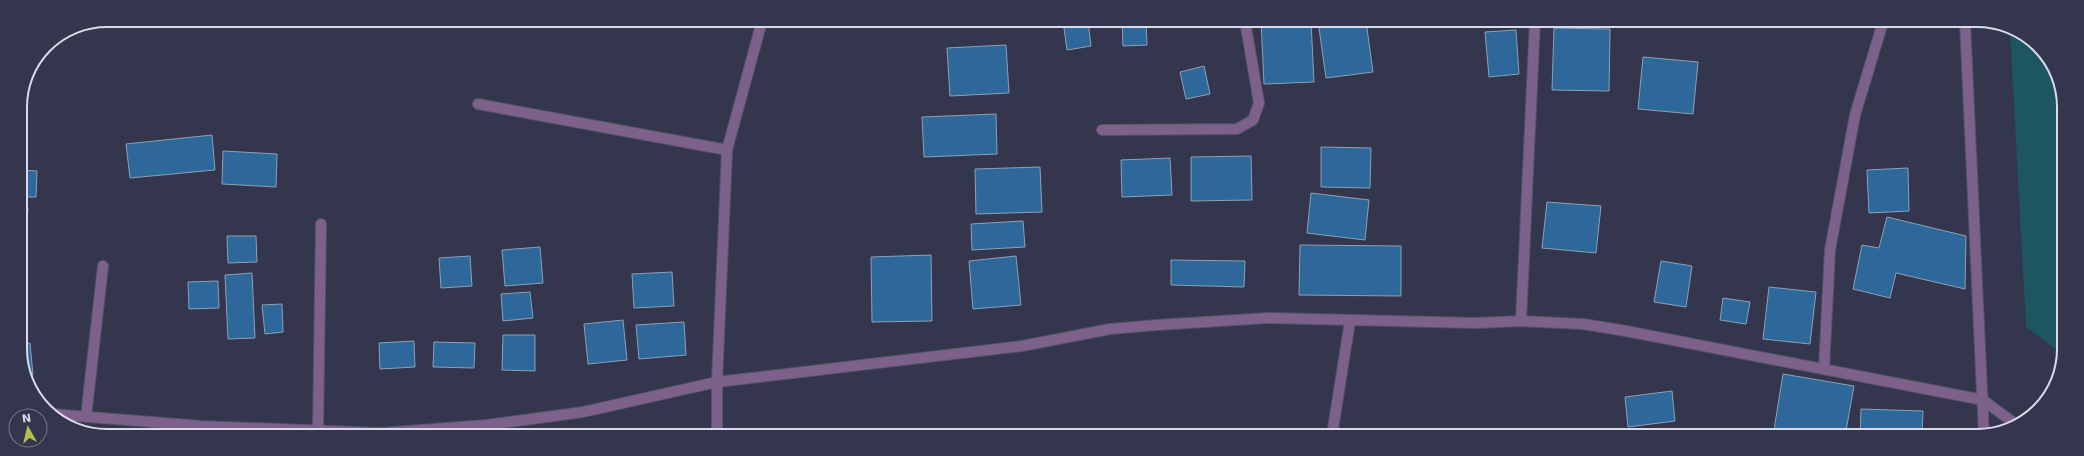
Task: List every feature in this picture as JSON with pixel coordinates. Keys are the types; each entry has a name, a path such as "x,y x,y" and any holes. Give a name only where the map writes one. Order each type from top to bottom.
{"street":[{"path":"717,429 717,382 727,150 760,27"},
{"path":"1102,130 1237,129 1253,120 1258,103 1246,27"},
{"path":"1521,321 1535,27"},
{"path":"1824,369 1830,250 1855,115 1881,27"},
{"path":"1965,27 1984,428"},
{"path":"478,104 727,150"},
{"path":"318,429 321,224"},
{"path":"86,417 103,266"},
{"path":"434,429 487,425 583,412 717,382 1022,346 1110,329 1268,318 1476,323 1521,321 1583,324 1983,400 2012,421"},
{"path":"1333,429 1350,321"},
{"path":"62,415 201,426 289,429"}],"shaded area":[{"path":"2010,35 2026,44 2040,58 2051,77 2057,102 2057,350 2026,327"}],"building":[{"path":"1064,27 1089,27 1091,46 1067,50"},
{"path":"1122,27 1146,27 1147,45 1123,46"},
{"path":"1261,27 1311,27 1314,82 1264,84"},
{"path":"1319,27 1367,27 1373,72 1326,78"},
{"path":"1554,28 1610,29 1609,91 1552,90"},
{"path":"1516,30 1519,74 1489,77 1485,32"},
{"path":"1006,45 1009,93 950,96 947,48"},
{"path":"1643,57 1698,62 1693,114 1638,109"},
{"path":"1204,66 1210,94 1186,99 1180,72"},
{"path":"996,114 997,154 924,157 922,117"},
{"path":"212,135 215,170 130,178 126,144"},
{"path":"1321,147 1371,148 1370,188 1321,187"},
{"path":"223,151 277,154 276,187 222,184"},
{"path":"1251,156 1252,200 1191,201 1191,157"},
{"path":"1170,158 1172,195 1122,197 1121,160"},
{"path":"1040,167 1042,212 976,214 975,169"},
{"path":"1908,168 1909,211 1869,213 1867,170"},
{"path":"27,170 37,171 36,197 27,197"},
{"path":"1311,193 1369,200 1365,240 1307,233"},
{"path":"1547,202 1601,206 1596,253 1542,248"},
{"path":"1887,217 1966,236 1965,289 1896,273 1890,298 1853,289 1862,245 1879,248"},
{"path":"1023,221 1025,247 972,250 971,224"},
{"path":"227,236 256,236 257,262 228,263"},
{"path":"1300,245 1401,246 1401,296 1299,295"},
{"path":"540,247 543,283 505,286 502,250"},
{"path":"931,255 932,321 872,322 871,257"},
{"path":"470,256 472,286 441,288 439,258"},
{"path":"1016,256 1021,305 973,309 969,261"},
{"path":"1171,260 1245,261 1244,287 1171,285"},
{"path":"1661,261 1692,266 1686,307 1654,302"},
{"path":"672,272 674,306 634,308 632,274"},
{"path":"252,273 255,338 228,339 225,275"},
{"path":"218,281 219,308 189,309 188,282"},
{"path":"1769,287 1816,292 1810,344 1763,339"},
{"path":"530,292 533,318 503,321 501,294"},
{"path":"1723,298 1750,302 1746,324 1720,320"},
{"path":"282,304 283,332 265,334 262,305"},
{"path":"623,320 627,360 588,364 584,324"},
{"path":"684,322 686,355 639,359 636,325"},
{"path":"503,335 535,335 535,371 502,370"},
{"path":"414,341 415,367 380,369 379,343"},
{"path":"434,342 475,343 474,368 433,367"},
{"path":"27,343 30,343 33,375 28,359"},
{"path":"1783,374 1854,386 1846,429 1774,429"},
{"path":"1672,391 1675,421 1628,427 1625,397"},
{"path":"1861,409 1923,411 1922,429 1860,429"}]}
